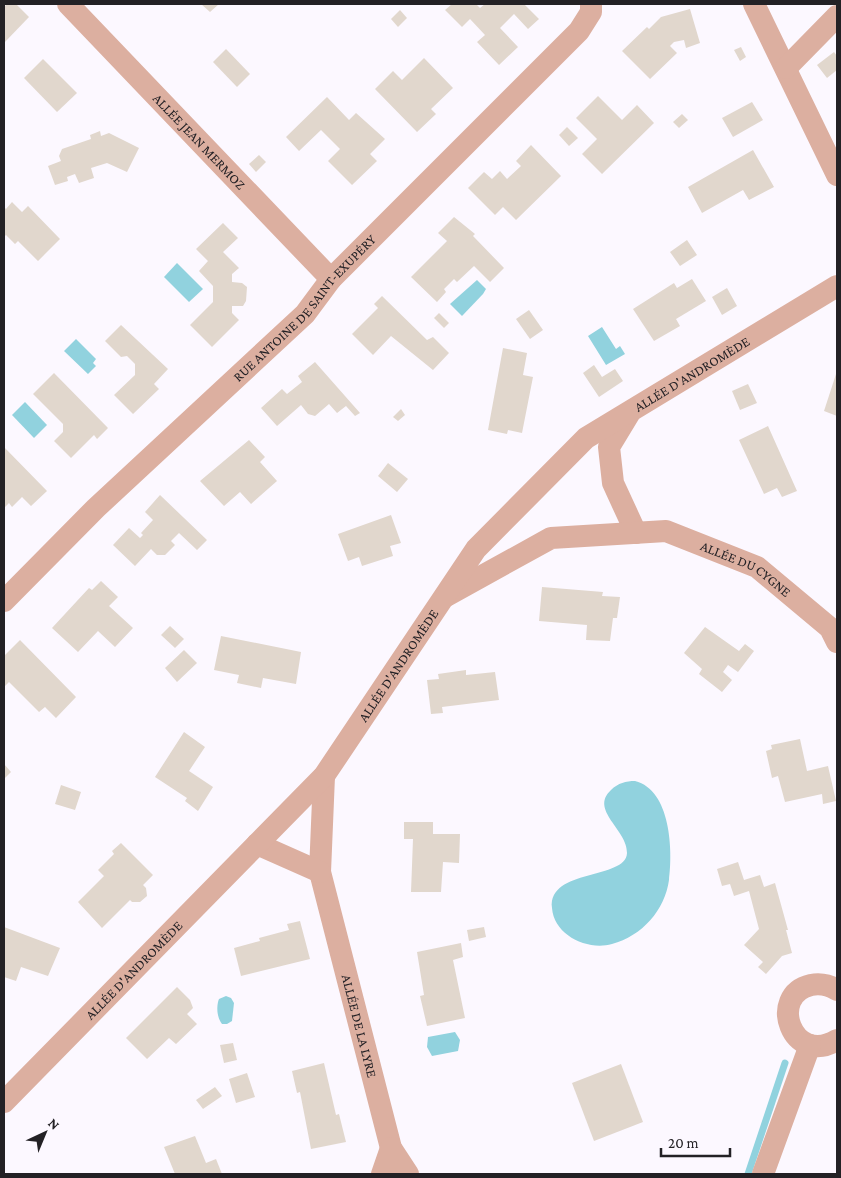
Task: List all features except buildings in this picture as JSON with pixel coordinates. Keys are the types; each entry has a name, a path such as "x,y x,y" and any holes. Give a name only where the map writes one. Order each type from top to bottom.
{"street":[{"name":"RUE ANTOINE DE SAINT-EXUPÉRY","path":"4,601 96,508 305,314 332,279 579,31 591,12 591,4"},
{"path":"754,4 837,175"},
{"name":"ALLÉE JEAN MERMOZ","path":"71,5 332,279"},
{"path":"786,68 837,16"},
{"name":"ALLÉE D'ANDROMÈDE","path":"4,1102 324,776 476,549 586,438 837,286"},
{"path":"630,411 609,447 613,483 636,533"},
{"name":"ALLÉE DU CYGNE","path":"443,598 551,538 666,531 757,567 830,628 837,642"},
{"name":"ALLÉE DE LA LYRE","path":"324,776 320,872 391,1148 408,1174"},
{"path":"257,844 320,872"},
{"path":"834,981 817,983 802,988 793,997 788,1007 789,1024 793,1033 800,1040 810,1045 820,1046 837,1040"},
{"path":"763,1174 810,1045"},
{"path":"382,1174 391,1148"}],"water":[{"path":"177,263 203,289 189,302 164,277"},
{"path":"477,280 486,289 462,316 450,304"},
{"path":"602,327 616,349 620,346 625,354 606,365 588,336"},
{"path":"76,339 96,359 93,363 96,366 88,374 64,351"},
{"path":"25,402 47,425 34,438 12,415"},
{"path":"635,781 647,787 656,796 663,809 667,823 670,854 667,891 657,911 633,935 602,946 583,943 565,933 554,918 552,908 554,895 562,886 574,880 602,872 623,861 627,853 626,845 607,813 604,805 605,798 616,786 625,782"},
{"path":"226,996 231,998 234,1003 232,1021 222,1024 218,1015 218,1005 219,999"},
{"path":"455,1032 460,1040 458,1051 432,1056 427,1047 428,1037"}],"waterway":[{"path":"748,1174 785,1063"}]}
